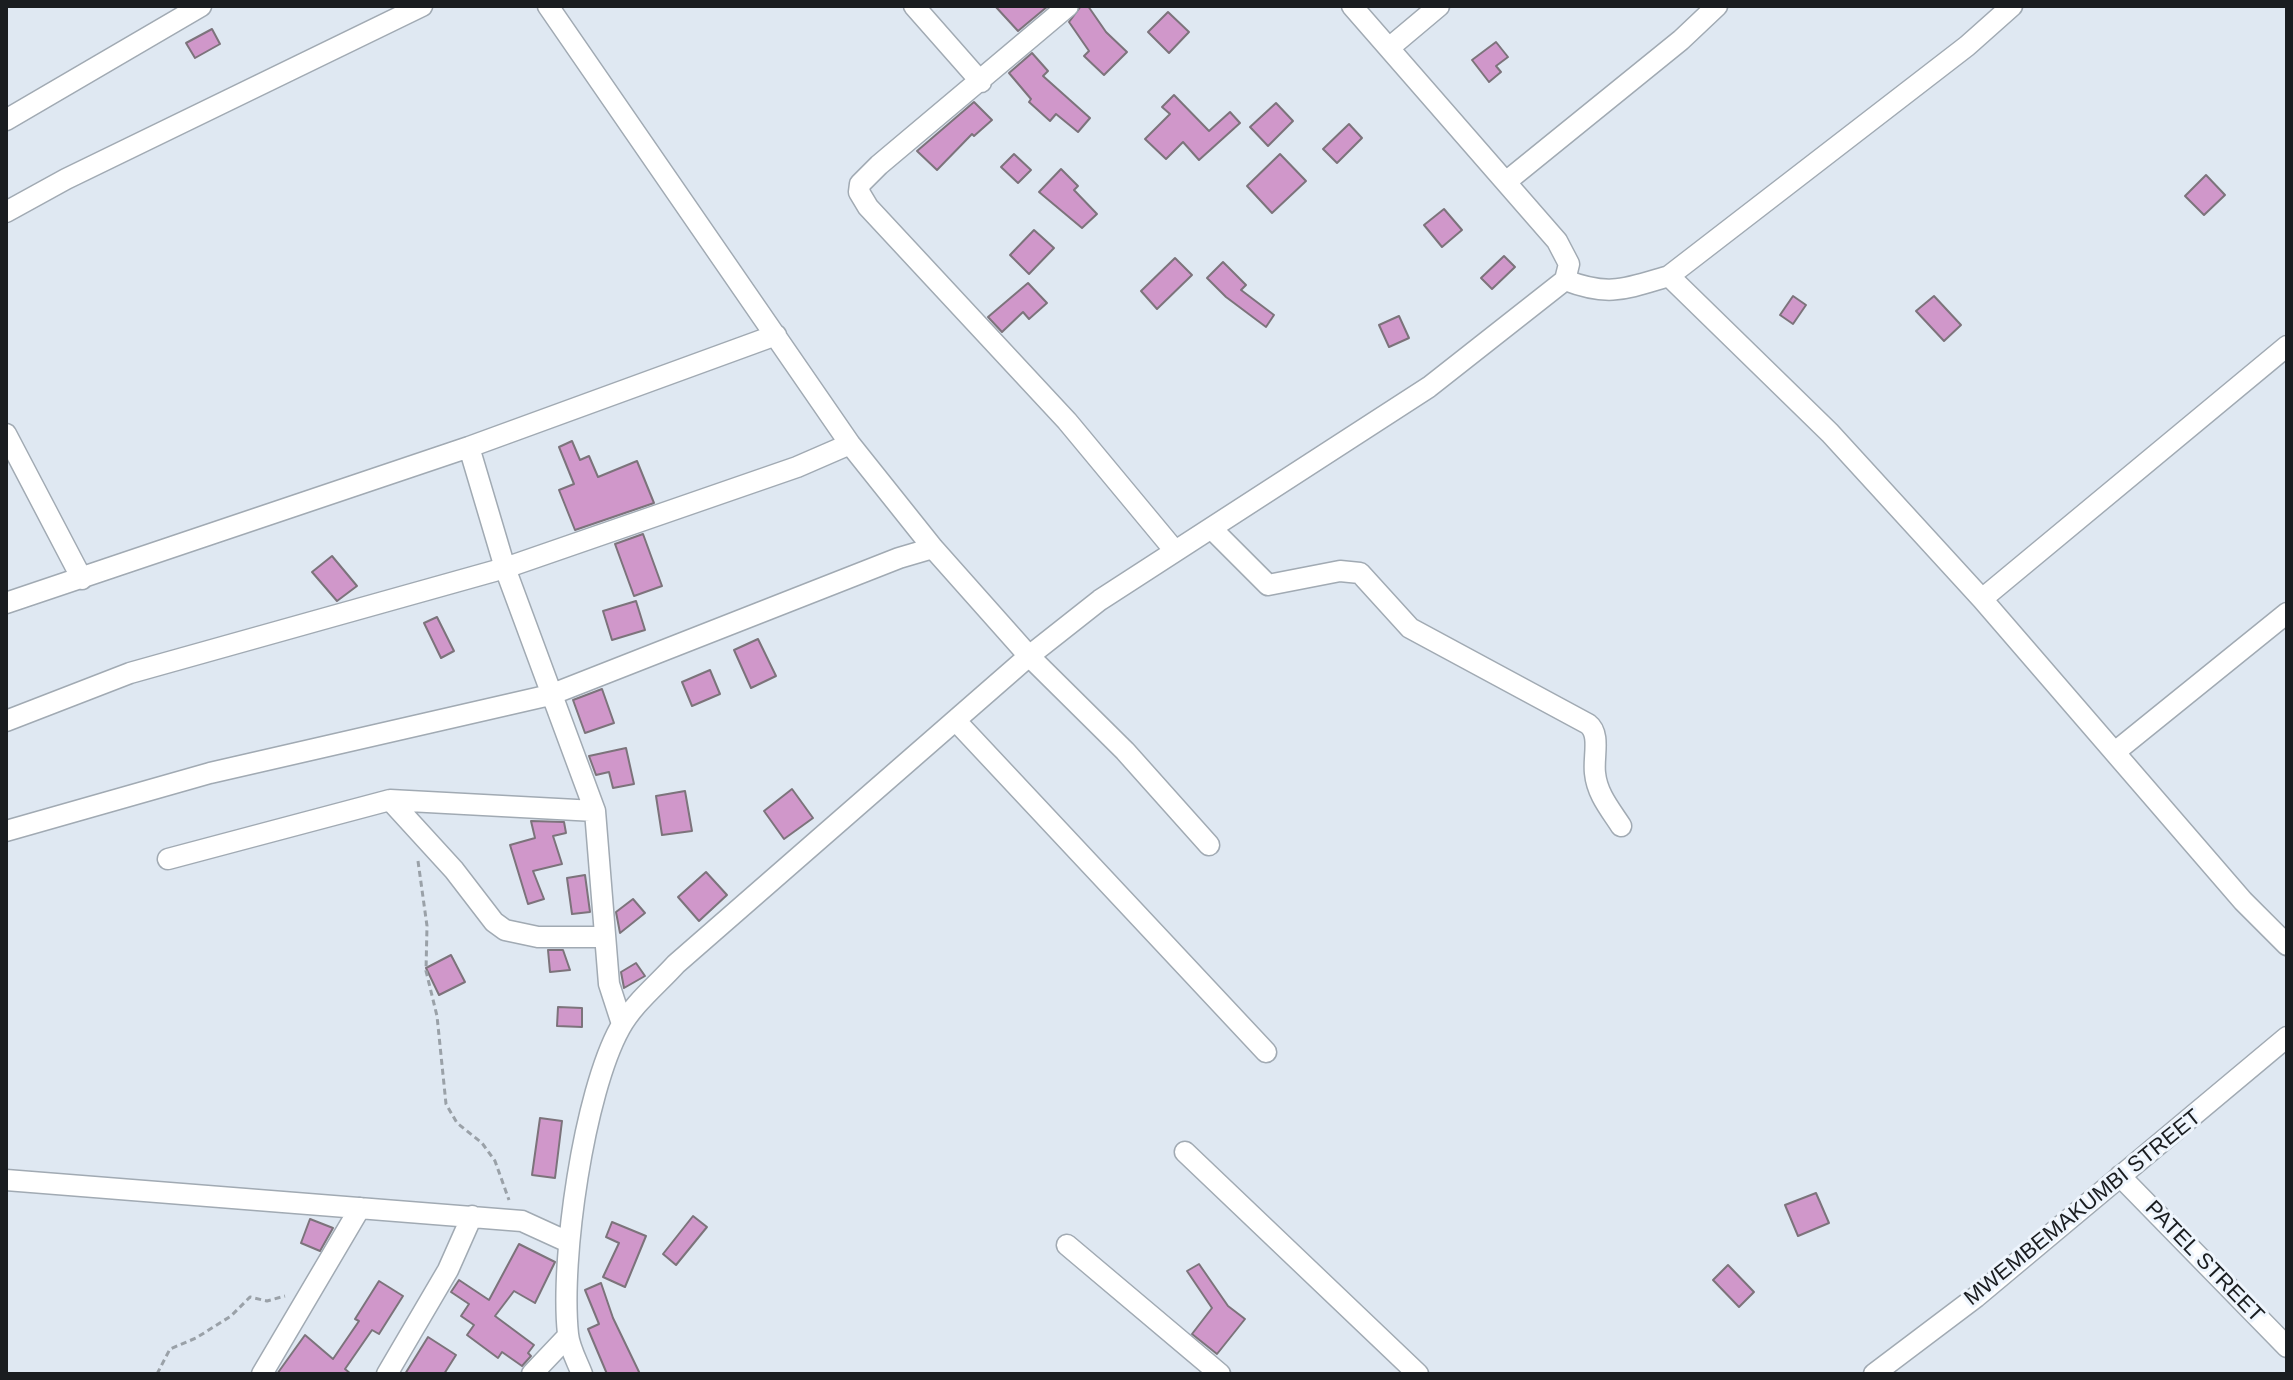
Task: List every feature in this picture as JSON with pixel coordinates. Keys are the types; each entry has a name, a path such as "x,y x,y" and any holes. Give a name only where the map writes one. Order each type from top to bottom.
{"street":[{"path":"6,120 201,6"},
{"path":"6,212 422,6"},
{"path":"548,6 850,444 933,548 1029,656 1125,751 1209,845"},
{"path":"914,6 981,82"},
{"path":"1068,6 879,165 860,184 859,192 868,207 1067,421 1175,551"},
{"path":"582,1374 568,1336 568,1242 605,1057 622,1024 676,964 1029,656 1100,600 1429,387 1565,280 1569,264 1557,241 1352,6"},
{"path":"1389,48 1439,6"},
{"path":"1507,181 1681,40 1717,6"},
{"path":"1565,280 1611,292 1669,276 1967,46 2012,6"},
{"path":"1669,276 1830,433 1982,599 2243,901 2287,945"},
{"path":"6,603 469,447 776,335"},
{"path":"1982,599 2287,346"},
{"path":"6,434 82,579"},
{"path":"6,721 130,673 505,568 797,467 850,444"},
{"path":"469,447 505,568 595,811 603,937 609,984 622,1024"},
{"path":"1211,528 1268,585 1340,571 1360,573 1410,628 1588,724 1596,736 1595,776 1600,795 1621,826"},
{"path":"6,831 210,773 550,695 899,558 933,548"},
{"path":"2115,752 2287,613"},
{"path":"956,721 1266,1052"},
{"path":"168,859 390,800 595,811"},
{"path":"390,800 454,870 494,922 505,930 538,937 603,937"},
{"name":"MWEMBEMAKUMBI STREET","path":"1874,1374 1976,1297 2287,1037"},
{"path":"1185,1152 1418,1374"},
{"name":"PATEL STREET","path":"2120,1176 2287,1347"},
{"path":"6,1180 522,1221 568,1242"},
{"path":"262,1374 360,1208"},
{"path":"387,1374 448,1270 472,1216"},
{"path":"1067,1245 1220,1374"},
{"path":"532,1374 568,1336"}],"path":[{"path":"415,829 428,936 426,971 437,1016 446,1104 457,1123 482,1143 495,1161 502,1188 522,1221"},
{"path":"157,1374 163,1356 170,1349 196,1338 238,1310 250,1297 267,1301 312,1291"}],"building":[{"path":"995,6 1048,6 1018,31"},
{"path":"1081,6 1088,6 1106,32 1127,52 1104,75 1084,56 1089,51 1069,22"},
{"path":"1168,12 1189,32 1169,53 1148,32"},
{"path":"212,29 220,44 195,58 186,43"},
{"path":"1496,42 1508,57 1496,66 1501,72 1489,82 1472,60"},
{"path":"1032,53 1048,71 1043,76 1090,118 1078,132 1056,114 1050,121 1029,102 1031,99 1009,73"},
{"path":"1174,95 1209,131 1230,112 1240,123 1199,160 1183,142 1166,159 1145,139 1170,114 1162,107"},
{"path":"974,102 992,120 974,136 972,134 937,170 917,151"},
{"path":"1276,103 1293,121 1268,146 1250,127"},
{"path":"1349,124 1362,138 1337,163 1323,149"},
{"path":"1014,154 1031,170 1018,183 1001,167"},
{"path":"1280,154 1306,181 1272,213 1247,186"},
{"path":"1061,169 1078,186 1074,190 1097,214 1082,228 1039,192"},
{"path":"2206,175 2225,195 2204,215 2185,196"},
{"path":"1444,209 1462,230 1442,247 1424,225"},
{"path":"1034,230 1054,248 1029,274 1010,255"},
{"path":"1504,256 1515,267 1492,289 1481,278"},
{"path":"1175,258 1192,275 1157,309 1141,291"},
{"path":"1223,262 1246,285 1241,290 1274,315 1266,327 1226,297 1207,278"},
{"path":"1028,283 1047,303 1029,319 1023,312 1002,332 988,317"},
{"path":"1793,296 1806,305 1793,324 1780,315"},
{"path":"1934,296 1961,325 1944,341 1916,311"},
{"path":"1399,316 1409,338 1389,347 1379,325"},
{"path":"572,441 580,460 589,456 598,477 637,461 654,503 575,530 559,490 574,484 559,447"},
{"path":"643,534 662,586 634,596 615,544"},
{"path":"332,556 357,586 337,601 312,572"},
{"path":"636,601 645,630 612,640 603,611"},
{"path":"437,617 454,651 441,658 424,623"},
{"path":"758,639 776,676 751,688 734,650"},
{"path":"710,670 720,694 692,706 682,682"},
{"path":"602,689 614,723 585,733 573,700"},
{"path":"626,748 634,784 613,788 609,772 596,775 589,756"},
{"path":"792,789 813,818 784,839 764,811"},
{"path":"685,791 692,831 662,835 656,796"},
{"path":"531,821 564,822 566,833 553,836 562,864 533,871 544,899 528,904 510,845 535,838"},
{"path":"706,872 727,895 699,921 678,897"},
{"path":"585,875 590,912 572,914 567,878"},
{"path":"633,899 645,913 620,933 616,912"},
{"path":"548,950 563,950 570,970 550,972"},
{"path":"451,955 465,982 439,995 426,968"},
{"path":"636,963 645,976 624,988 621,972"},
{"path":"558,1007 582,1008 582,1027 557,1026"},
{"path":"540,1118 562,1121 555,1178 532,1175"},
{"path":"1816,1193 1829,1223 1798,1236 1785,1205"},
{"path":"693,1216 707,1227 676,1265 663,1254"},
{"path":"310,1219 333,1228 320,1251 301,1243"},
{"path":"612,1222 646,1236 625,1287 603,1277 619,1243 606,1237"},
{"path":"519,1244 555,1262 535,1303 514,1291 495,1316 534,1345 528,1353 531,1356 522,1366 502,1352 498,1358 467,1335 474,1325 461,1316 469,1304 451,1292 459,1280 489,1300"},
{"path":"1199,1264 1228,1306 1245,1319 1217,1354 1192,1334 1212,1308 1187,1271"},
{"path":"1728,1265 1754,1292 1739,1307 1713,1280"},
{"path":"379,1281 403,1296 379,1334 372,1330 345,1369 351,1374 277,1374 305,1335 333,1359 359,1321 355,1319"},
{"path":"601,1283 613,1318 640,1374 607,1374 588,1329 599,1324 585,1290"},
{"path":"428,1337 456,1355 444,1374 405,1374"}]}
